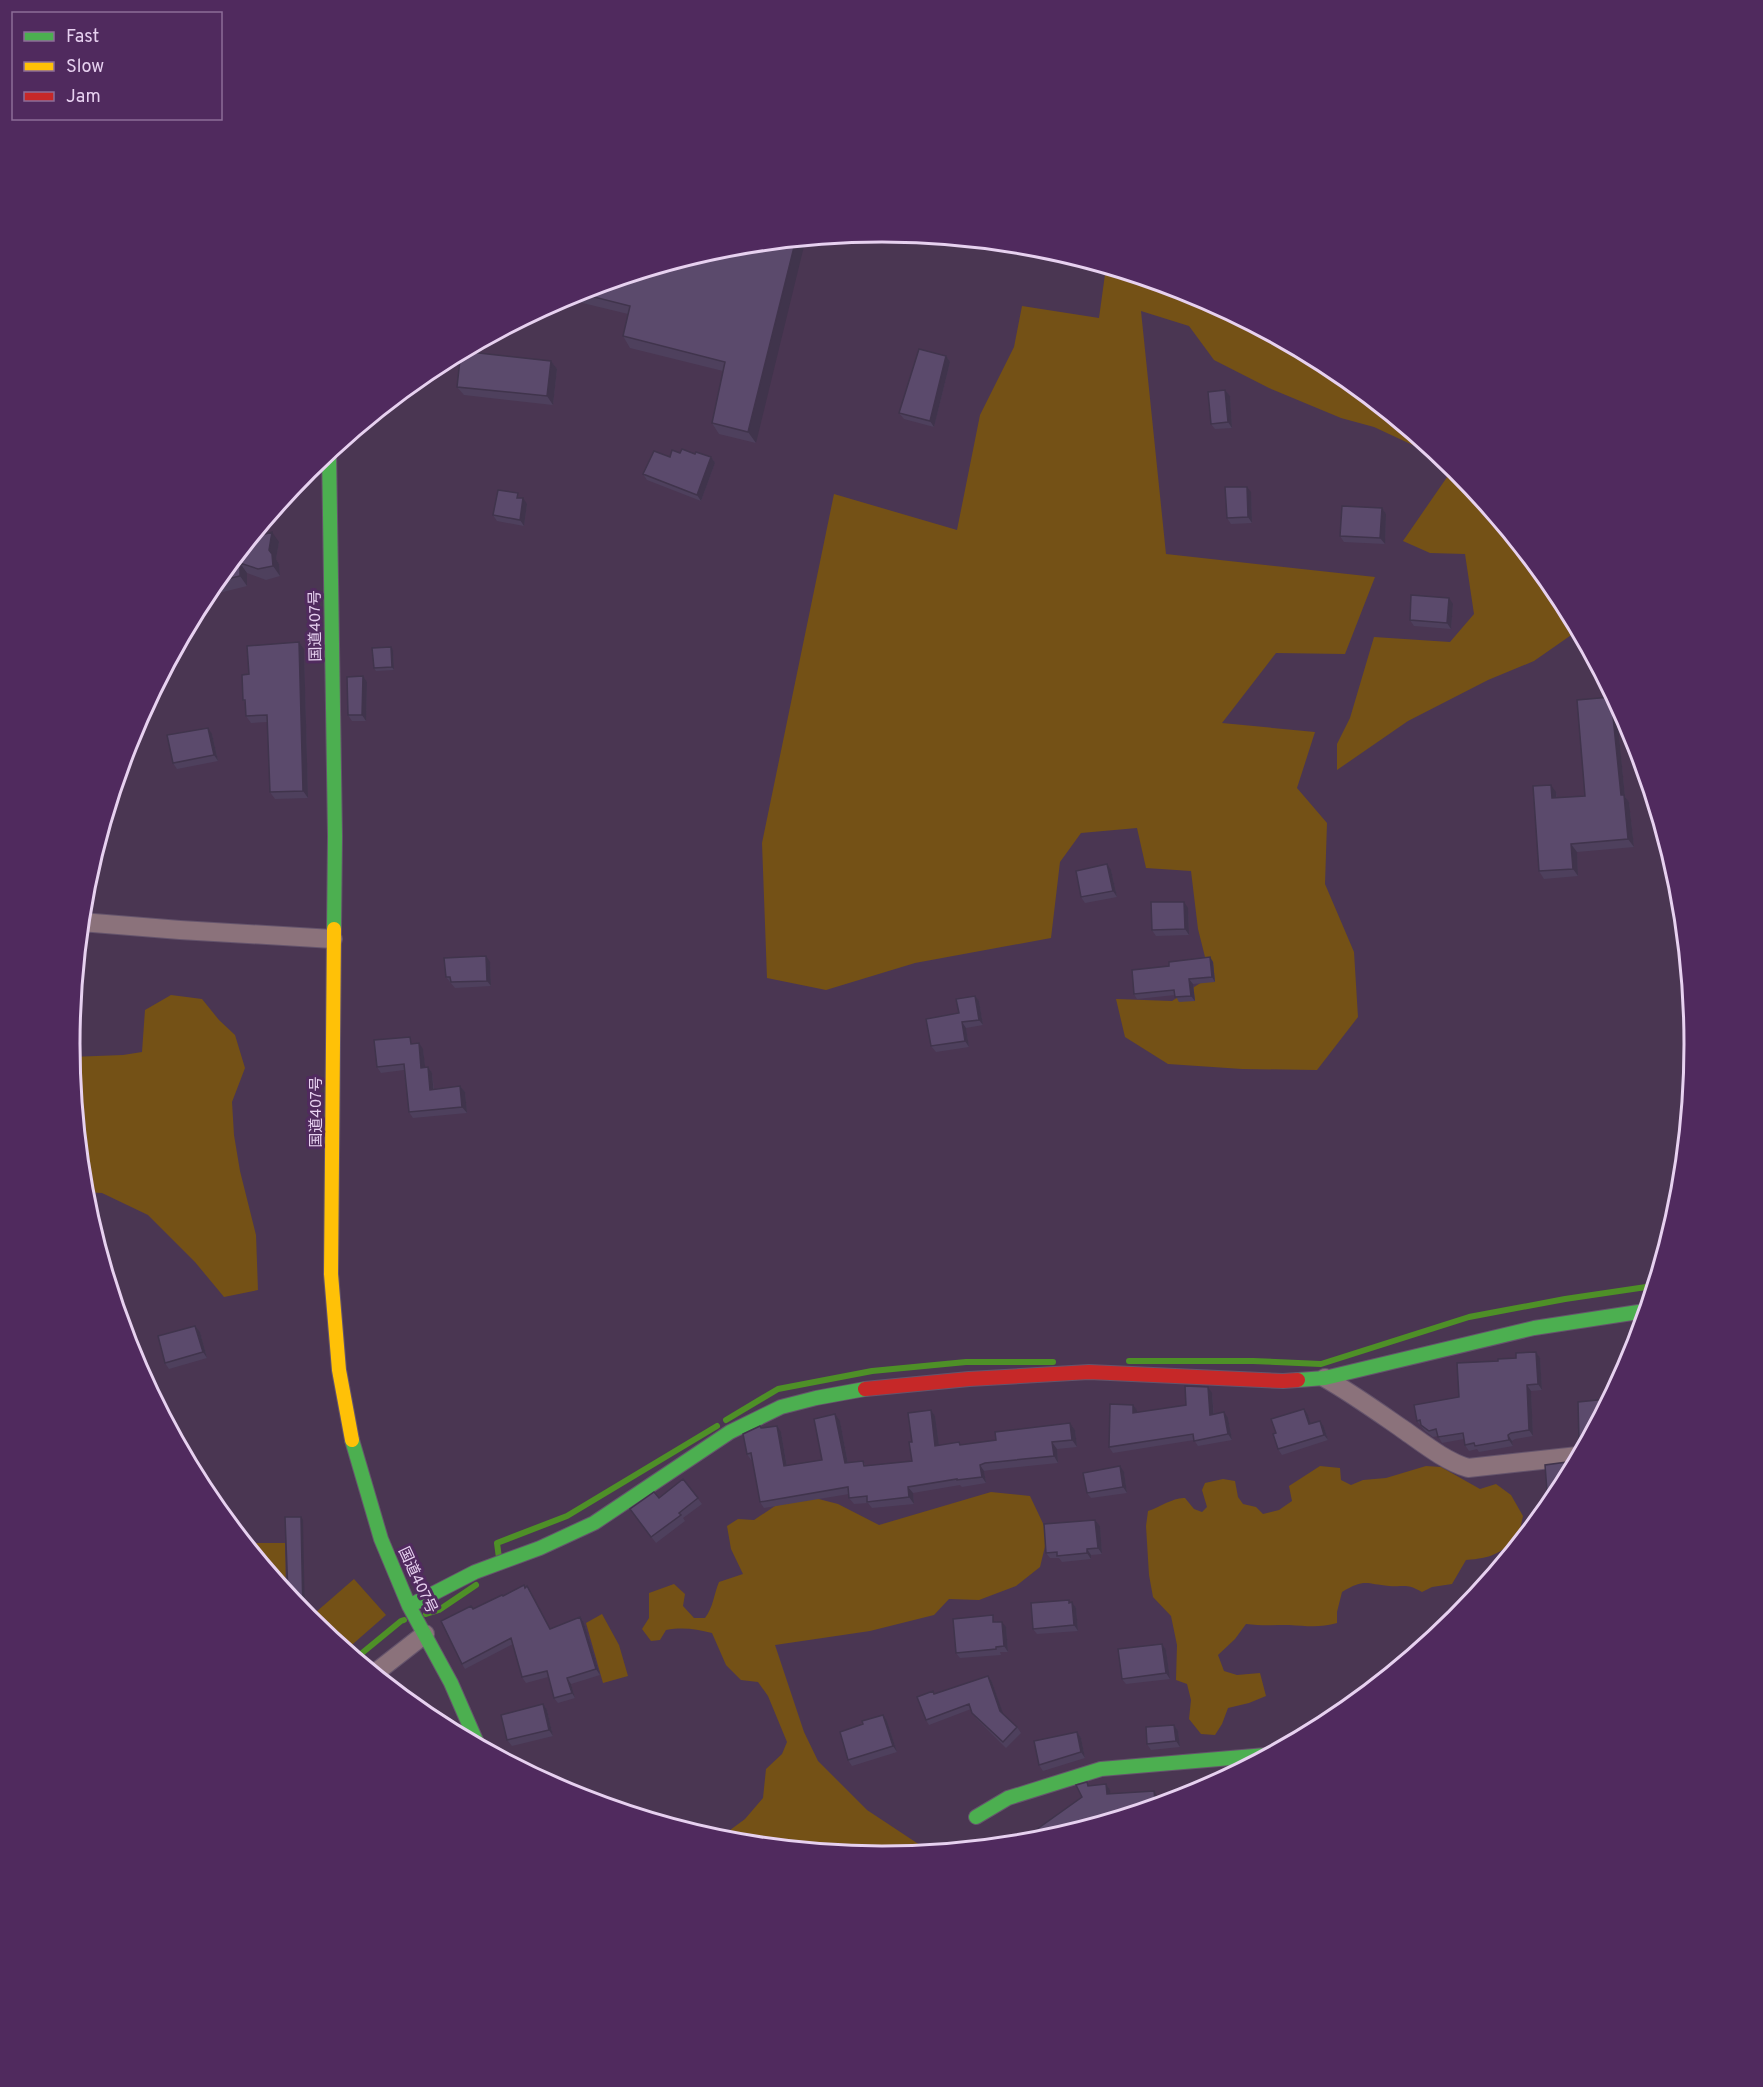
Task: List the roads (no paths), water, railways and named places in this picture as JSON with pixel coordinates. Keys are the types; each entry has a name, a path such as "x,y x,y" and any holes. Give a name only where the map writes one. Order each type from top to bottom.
{"main road":[{"name":"国道407号","path":"329,462 335,836 331,1274 339,1370 359,1470 381,1539 409,1606 451,1683 473,1734"},
{"path":"409,1606 475,1572 540,1548 594,1523 730,1432 781,1407 816,1398 878,1387 1089,1372 1283,1382 1325,1378 1534,1328 1637,1312"},
{"path":"976,1817 1008,1798 1101,1769 1248,1757"}],"street":[{"path":"89,923 333,939"},
{"path":"1325,1378 1353,1394 1433,1451 1458,1465 1468,1468 1568,1457"},
{"path":"380,1669 425,1634"}],"waterway":[{"path":"1129,1361 1253,1361 1321,1364 1469,1317 1645,1287"},
{"path":"726,1420 778,1389 872,1371 966,1362 1053,1362"},
{"path":"499,1558 497,1543 567,1516 717,1426"},
{"path":"426,1614 439,1610 476,1585"},
{"path":"362,1653 404,1620"}]}
